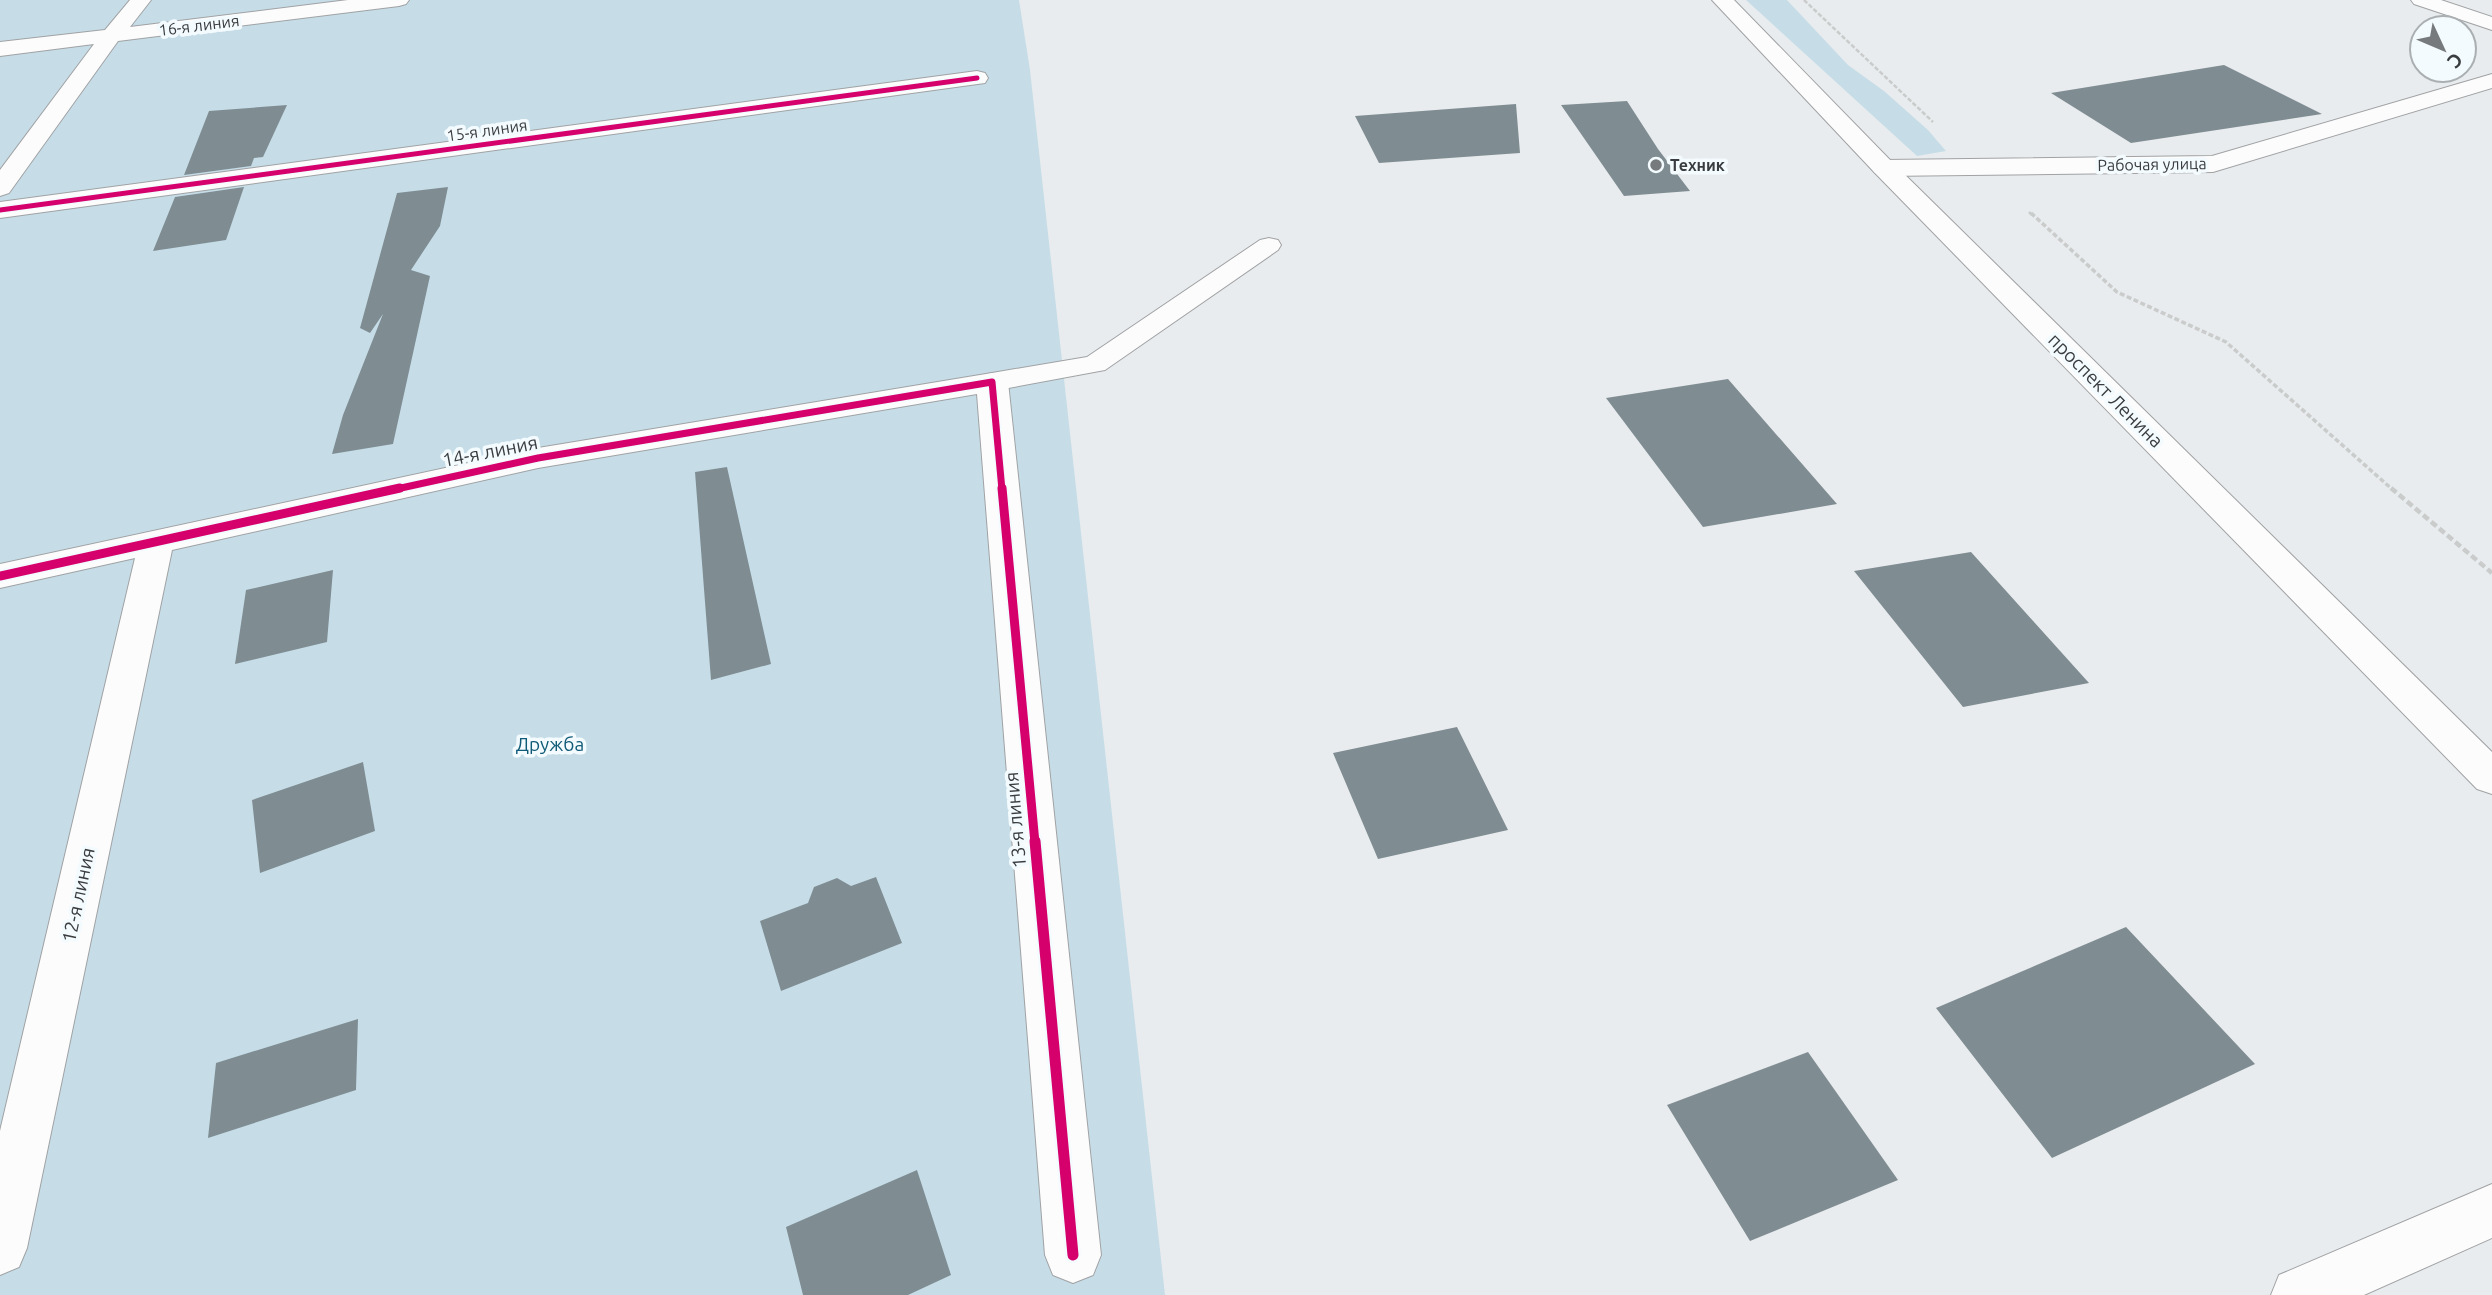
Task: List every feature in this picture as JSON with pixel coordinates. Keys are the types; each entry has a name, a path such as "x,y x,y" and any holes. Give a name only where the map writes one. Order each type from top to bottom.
{"street":[{"path":"0,188 111,36 141,0"},
{"name":"16-я линия","path":"0,49 399,0"},
{"name":"проспект Ленина","path":"1722,0 1884,168 2492,778"},
{"path":"2421,0 2492,24"},
{"name":"15-я линия","path":"0,210 977,78"},
{"name":"Рабочая улица","path":"1884,168 2213,164 2492,81"},
{"name":"14-я линия","path":"0,576 538,458 992,382"},
{"name":"13-я линия","path":"992,382 1073,1255"},
{"name":"12-я линия","path":"0,1248 156,543"},
{"path":"2299,1295 2492,1212"}],"lane":[{"path":"992,382 1096,364 1269,245"}],"path":[{"path":"1804,0 2117,292 2226,342 2336,442 2492,573"}],"green space":[{"name":"Дружба","path":"0,0 1019,0 1030,70 1165,1295 0,1295"},
{"path":"1746,0 1787,0 1848,65 1884,91 1928,130 1946,151 1917,156"}],"building":[{"path":"2224,65 2322,114 2131,143 2051,93"},
{"path":"1627,101 1658,149 1690,191 1624,196 1561,105"},
{"path":"1516,104 1520,153 1379,163 1355,116"},
{"path":"287,105 263,157 254,158 251,166 184,175 209,111"},
{"path":"244,187 226,240 153,251 175,197"},
{"path":"448,187 440,226 411,270 430,276 393,444 332,454 343,415 383,314 370,333 360,328 397,193"},
{"path":"1728,379 1837,504 1703,527 1606,398"},
{"path":"727,467 771,664 711,680 695,472"},
{"path":"1971,552 2089,683 1963,707 1854,571"},
{"path":"333,570 327,642 235,664 246,590"},
{"path":"1457,727 1508,830 1378,859 1333,753"},
{"path":"363,762 375,831 260,873 252,800"},
{"path":"876,877 902,943 781,991 760,921 808,903 814,887 837,878 851,886"},
{"path":"2126,927 2255,1064 2052,1158 1936,1008"},
{"path":"358,1019 356,1090 208,1138 216,1063"},
{"path":"1808,1052 1898,1180 1750,1241 1667,1105"},
{"path":"917,1170 951,1275 908,1295 803,1295 786,1227"}],"cycle path":[{"path":"0,210 977,78"},
{"path":"0,576 538,458 992,382 1073,1255"}],"place":[{"name":"Техник","path":"1656,165"}]}
